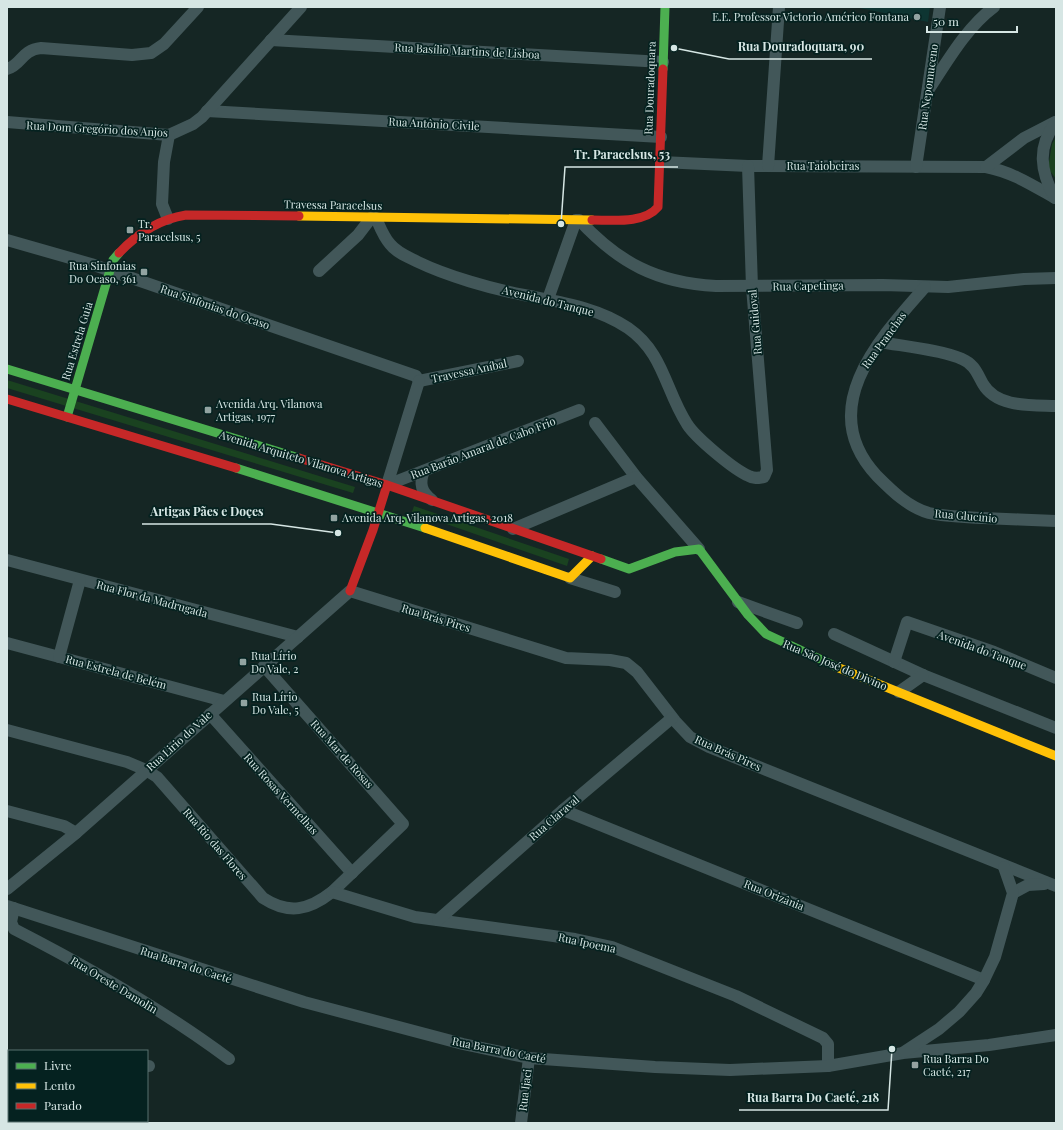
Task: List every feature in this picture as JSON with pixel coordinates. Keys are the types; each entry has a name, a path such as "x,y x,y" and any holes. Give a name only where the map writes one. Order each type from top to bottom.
{"main road":[{"name":"Rua Douradoquara","path":"578,220 640,218 652,214 658,207 665,7"},
{"name":"Travessa Paracelsus","path":"110,271 114,260 120,251 155,225 168,219 186,215 578,220"},
{"name":"Rua Estrela Guia","path":"67,417 110,271"},
{"name":"Avenida Arquiteto Vilanova Artigas","path":"7,369 387,485 629,568 675,552 699,549"},
{"path":"7,399 379,512 570,578 592,556"},
{"path":"350,591 379,512 387,485"},
{"name":"Rua São José do Divino","path":"699,549 748,615 766,634 792,648 1056,756"}],"street":[{"path":"7,69 16,65 23,56 32,49 41,48 132,55 151,53 164,44 198,7"},
{"name":"Rua Dom Gregório dos Anjos","path":"7,122 169,135 193,124 207,111 301,7"},
{"path":"768,166 779,7"},
{"name":"Rua Nepomuceno","path":"916,167 940,7"},
{"path":"927,92 953,52 974,26 994,7"},
{"name":"Rua Basílio Martins de Lisboa","path":"271,40 663,62"},
{"name":"Rua Antônio Civile","path":"207,111 661,137"},
{"path":"986,167 1024,138 1056,122"},
{"path":"1056,122 1046,136 1043,152 1043,168 1047,184 1056,198"},
{"path":"168,219 162,204 164,162 169,135"},
{"name":"Rua Taiobeiras","path":"660,162 748,166 986,167 1002,170 1017,176 1056,198"},
{"name":"Rua Guidoval","path":"748,166 752,287 767,470 764,477"},
{"path":"319,271 358,235 373,218"},
{"name":"Avenida do Tanque","path":"373,218 391,245 400,253 436,270 524,295 548,299 598,313 628,328 645,343 657,360 665,375 678,409 688,426 699,438 739,471 749,477 764,477"},
{"path":"548,299 578,220"},
{"name":"Rua Capetinga","path":"578,220 599,240 641,269 663,279 689,285 752,287 883,285 925,287 1056,278"},
{"name":"Rua Sinfonias do Ocaso","path":"7,240 91,264 416,376 419,381"},
{"name":"Rua Pranchas","path":"869,467 856,441 852,426 854,390 863,368 880,342 925,287"},
{"path":"880,342 961,358 976,370 983,385 998,398 1014,404 1056,406"},
{"name":"Travessa Aníbal","path":"419,381 518,361"},
{"path":"387,485 419,381"},
{"name":"Rua Barão Amaral de Cabo Frio","path":"387,485 579,410"},
{"path":"595,424 636,477 699,549"},
{"name":"Rua Glucínio","path":"869,467 892,491 911,505 929,513 958,517 1056,521"},
{"path":"424,471 421,483 422,490 433,501"},
{"path":"513,529 636,477"},
{"name":"Rua Flor da Madrugada","path":"7,560 298,637"},
{"path":"570,578 615,592"},
{"path":"59,657 80,580"},
{"name":"Rua Lirio do Vale","path":"7,889 76,833 350,591"},
{"name":"Rua Brás Pires","path":"350,591 566,658 610,660 626,663 637,672 672,718 690,736 709,747 1004,867 1053,885"},
{"path":"738,602 797,623"},
{"name":"Avenida do Tanque","path":"894,662 907,622 994,652 1056,678"},
{"path":"834,634 923,675 1056,728"},
{"name":"Rua Estrela de Belém","path":"7,643 224,701"},
{"name":"Rua Mar de Rosas","path":"264,666 403,824"},
{"name":"Rua São José do Divino","path":"899,692 923,675"},
{"name":"Rua Rosas Vermelhas","path":"210,714 352,873"},
{"name":"Rua Claraval","path":"438,920 563,810 672,718"},
{"name":"Rua Rio das Flores","path":"7,730 127,762 146,770 157,778 263,898 275,906 289,909 305,907 316,903 332,892 403,824"},
{"name":"Rua Orizânia","path":"563,810 984,980"},
{"path":"7,811 64,826 76,833"},
{"path":"903,1053 939,1029 959,1012 976,993 984,980 995,957 1013,893 1004,867"},
{"path":"1013,893 1028,885 1053,885"},
{"name":"Rua Ipoema","path":"332,892 415,917 575,939 612,947 736,996 823,1038 828,1044 828,1066"},
{"name":"Rua Barra do Caeté","path":"10,907 304,1002 463,1044 529,1058 655,1068 708,1069 828,1066 903,1053 989,1046 1056,1035"},
{"name":"Rua Oreste Damolin","path":"10,907 11,922 14,929 148,1004 229,1059"},
{"path":"939,1029 940,1050"},
{"name":"Rua Ijaci","path":"521,1123 529,1058"}],"shaded area":[{"name":"E.E. Professor Victorio Américo Fontana","path":"855,7 930,7 928,22"}],"green space":[{"path":"1056,137 1056,179 1048,168 1052,144"},
{"path":"7,380 355,487 353,493 7,388"},
{"path":"414,506 569,559 567,566 412,512"}],"traffic: fast":[{"path":"663,69 665,7"},
{"path":"67,417 113,260 119,253"},
{"path":"7,369 299,458"},
{"path":"236,468 425,528"},
{"path":"601,559 629,569 675,552 699,549 748,615 766,634 839,668"}],"traffic: slow":[{"path":"299,216 592,220"},
{"path":"425,528 570,578 592,556"},
{"path":"839,668 1056,756"}],"traffic: jam":[{"path":"592,220 636,219 645,216 658,207 663,69"},
{"path":"119,253 133,240 150,228 176,217 186,215 299,216"},
{"path":"7,399 236,468"},
{"path":"299,458 387,485 601,559"},
{"path":"350,591 373,530 387,485"}],"place":[{"name":"E.E. Professor Victorio Américo Fontana","path":"917,17"},
{"name":"Rua Douradoquara, 90","path":"674,48"},
{"name":"Tr. Paracelsus, 53","path":"561,224"},
{"name":"Tr. Paracelsus, 5","path":"130,230"},
{"name":"Rua Sinfonias Do Ocaso, 361","path":"144,272"},
{"name":"Avenida Arq. Vilanova Artigas, 1977","path":"208,410"},
{"name":"Avenida Arq. Vilanova Artigas, 2018","path":"334,518"},
{"name":"Artigas Pães e Doçes","path":"338,533"},
{"name":"Rua Lírio Do Vale, 2","path":"243,662"},
{"name":"Rua Lírio Do Vale, 5","path":"244,703"},
{"name":"Rua Barra Do Caeté, 218","path":"892,1049"},
{"name":"Rua Barra Do Caeté, 217","path":"915,1065"}]}
